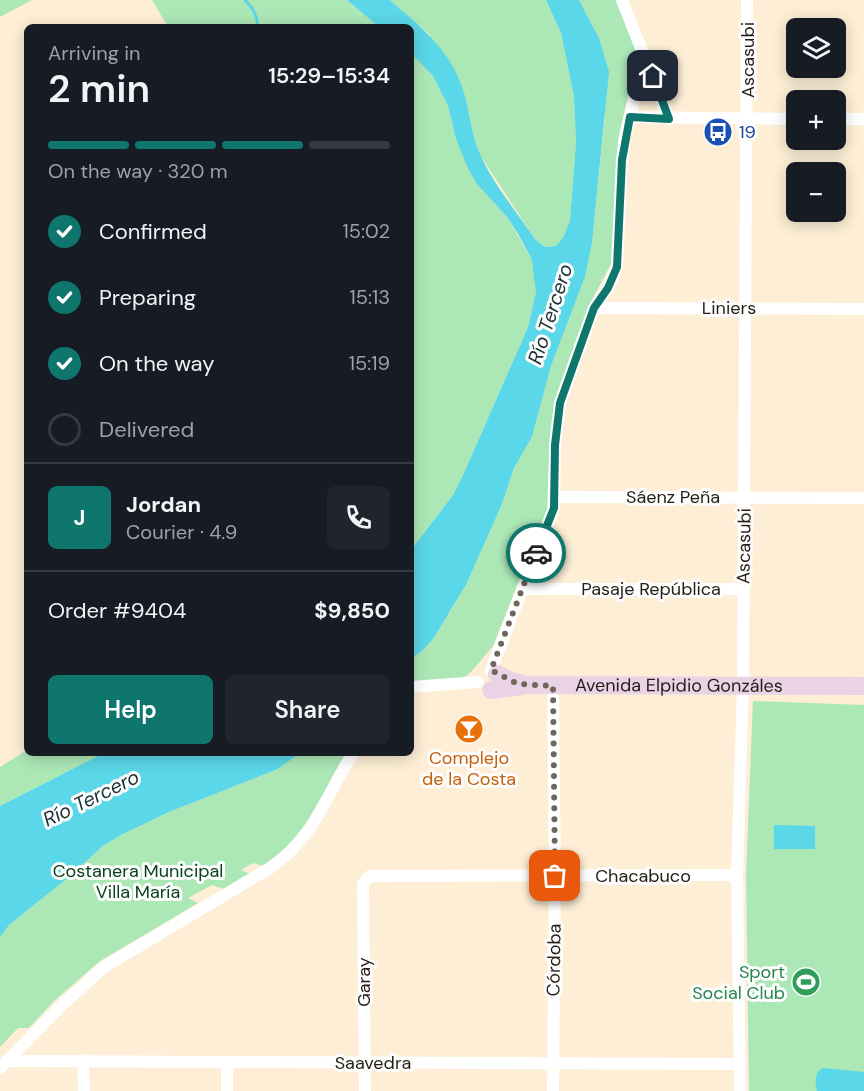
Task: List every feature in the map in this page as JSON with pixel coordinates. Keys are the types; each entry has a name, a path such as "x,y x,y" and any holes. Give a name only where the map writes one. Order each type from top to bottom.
{"main road":[{"name":"Avenida Elpidio Gonzáles","path":"489,679 526,685 553,686 864,686"}],"street":[{"path":"622,0 669,119"},
{"name":"Ascasubi","path":"740,1091 737,875 744,685 747,0"},
{"path":"414,687 489,679 551,517 554,508 555,445 560,403 594,308 608,288 617,267 622,160 645,55"},
{"path":"630,117 786,119"},
{"path":"846,119 864,119"},
{"name":"Liniers","path":"594,308 864,309"},
{"name":"Sáenz Peña","path":"554,497 864,498"},
{"name":"Pasaje República","path":"522,589 744,589"},
{"name":"Córdoba","path":"553,686 555,876 553,1091"},
{"path":"3,1064 87,980 104,967 270,868 293,851 315,822 351,756"},
{"name":"Chacabuco","path":"370,876 737,875"},
{"name":"Garay","path":"365,1091 363,884 370,876"},
{"path":"83,1060 84,1091"},
{"name":"Saavedra","path":"3,1064 83,1060 740,1064"},
{"path":"227,1062 227,1091"}],"green space":[{"path":"0,0 32,0 0,17"},
{"path":"152,0 347,0 375,24 166,24"},
{"path":"390,0 546,0 561,33 574,97 576,143 570,220 564,236 556,246 545,247 535,239 480,155 429,34"},
{"path":"579,0 617,0 637,55 618,141 611,264 588,307 555,399 550,434 547,510 493,646 463,678 414,681 414,657 421,652 450,612 466,585 502,504 514,468 532,437 551,366 585,277 592,243 605,117 599,38"},
{"path":"414,56 433,76 448,106 456,139 476,183 507,217 532,260 536,292 528,327 453,495 414,546"},
{"name":"Sport Social Club","path":"753,701 864,705 864,1091 749,1091 746,874"},
{"path":"24,752 24,756 98,756 0,806 0,767"},
{"name":"Costanera Municipal Villa María","path":"296,756 344,756 309,820 288,847 263,866 253,863 241,870 250,874 224,889 212,885 188,898 198,903 100,961 54,1001 29,1028 18,1028 0,1047 0,937 9,925 103,846 121,835 169,812 278,769"}],"water":[{"name":"Río Tercero","path":"347,0 390,0 442,50 450,61 462,87 474,138 485,165 535,239 545,247 556,246 564,236 570,220 576,143 574,97 561,33 546,0 579,0 599,38 609,72 592,243 585,277 551,366 532,437 514,468 502,504 466,585 433,639 414,657 414,546 453,495 463,475 528,327 536,292 532,260 507,217 476,183 456,139 448,106 433,76 414,56 414,24 375,24"},
{"name":"Río Tercero","path":"98,756 296,756 278,769 169,812 103,846 9,925 0,937 0,806"},
{"path":"774,825 815,826 815,849 774,849"},
{"path":"823,1068 864,1072 864,1091 817,1091 817,1075"}],"waterway":[{"path":"245,0 254,12 258,24"}],"way so far":[{"path":"536,553 491,670 518,684 553,686 555,876"}],"place":[{"name":"19","path":"718,132"},
{"name":"Complejo de la Costa","path":"469,729"},
{"name":"Sport Social Club","path":"806,982"}],"route":[{"path":"536,553 554,508 555,445 560,403 594,308 608,288 617,267 622,160 630,117 669,119 653,76"}]}
